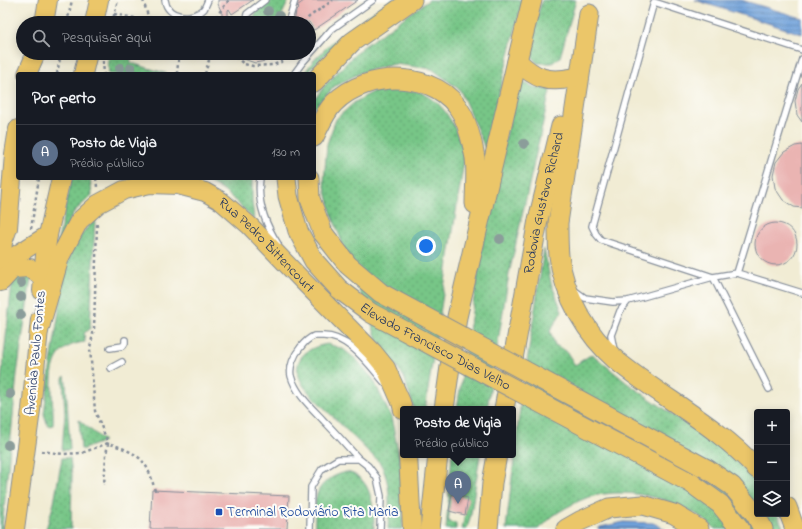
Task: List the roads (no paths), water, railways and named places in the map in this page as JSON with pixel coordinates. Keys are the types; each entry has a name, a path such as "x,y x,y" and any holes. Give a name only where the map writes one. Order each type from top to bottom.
{"highway":[{"path":"316,80 352,42 412,0"},
{"path":"444,406 457,317 532,0"},
{"path":"591,7 558,223 559,257 565,282 582,321 600,344 617,360 711,429 750,460 754,465"},
{"name":"Rodovia Gustavo Richard","path":"505,406 538,220 591,7"},
{"path":"517,60 528,72 542,78 558,81 573,78"},
{"path":"316,133 326,114 334,103 343,95 356,88 377,81 400,79 414,80 436,88 456,105 462,115 475,158 474,240"},
{"name":"Elevado Francisco Dias Velho","path":"286,180 288,196 298,231 314,261 339,289 371,313 691,482 720,504 740,529"},
{"name":"Elevado Francisco Dias Velho","path":"309,180 310,199 323,233 348,265 381,293 707,469 732,486 756,515 763,529"},
{"path":"430,529 438,458"},
{"path":"488,529 492,483 496,458"},
{"path":"566,529 609,508 643,505 674,514 699,529"},
{"path":"790,515 795,529"}],"main road":[{"path":"45,16 48,0"},
{"path":"96,16 99,0"},
{"path":"28,72 33,60"},
{"path":"1,270 3,242 8,228 16,142"},
{"name":"Avenida Paulo Fontes","path":"15,529 26,450 39,331 45,255 61,180"},
{"name":"Rua Pedro Bittencourt","path":"39,331 60,257 79,221 98,204 124,190 150,184 178,185 205,192 222,201 250,226 300,279 374,352 386,368 402,406"},
{"path":"1,270 48,236"},
{"path":"0,283 13,269 30,268 43,278"},
{"path":"408,458 412,529"}],"lane":[{"path":"165,0 165,6 171,13 182,16"},
{"path":"190,16 204,9 208,0"},
{"path":"246,16 265,0"},
{"path":"290,16 295,0"},
{"path":"316,47 332,29 373,0"},
{"path":"769,389 713,276 601,240 592,226 654,2 802,50"},
{"path":"295,72 305,60"},
{"path":"737,273 802,60"},
{"path":"260,180 261,209 269,231 300,279"},
{"path":"565,282 585,298 613,302 628,301 713,276 737,273 802,293"},
{"path":"617,360 611,335 620,311 628,301"},
{"path":"380,529 382,496 377,478 368,466 359,459 305,400 296,387 291,375 292,363 296,353 303,344 314,336 327,336 338,339 351,348 366,362 402,406"},
{"path":"110,348 123,346 125,340"},
{"path":"111,368 122,362"},
{"path":"310,529 311,487 322,469 338,459 359,459"}],"water":[{"path":"695,0 741,0 802,18 802,34"},
{"path":"624,522 653,523 665,529 598,529 600,527"}],"place":[{"name":"Posto de Vigia","path":"458,504"},
{"name":"Terminal Rodoviário Rita Maria","path":"219,512"}]}
